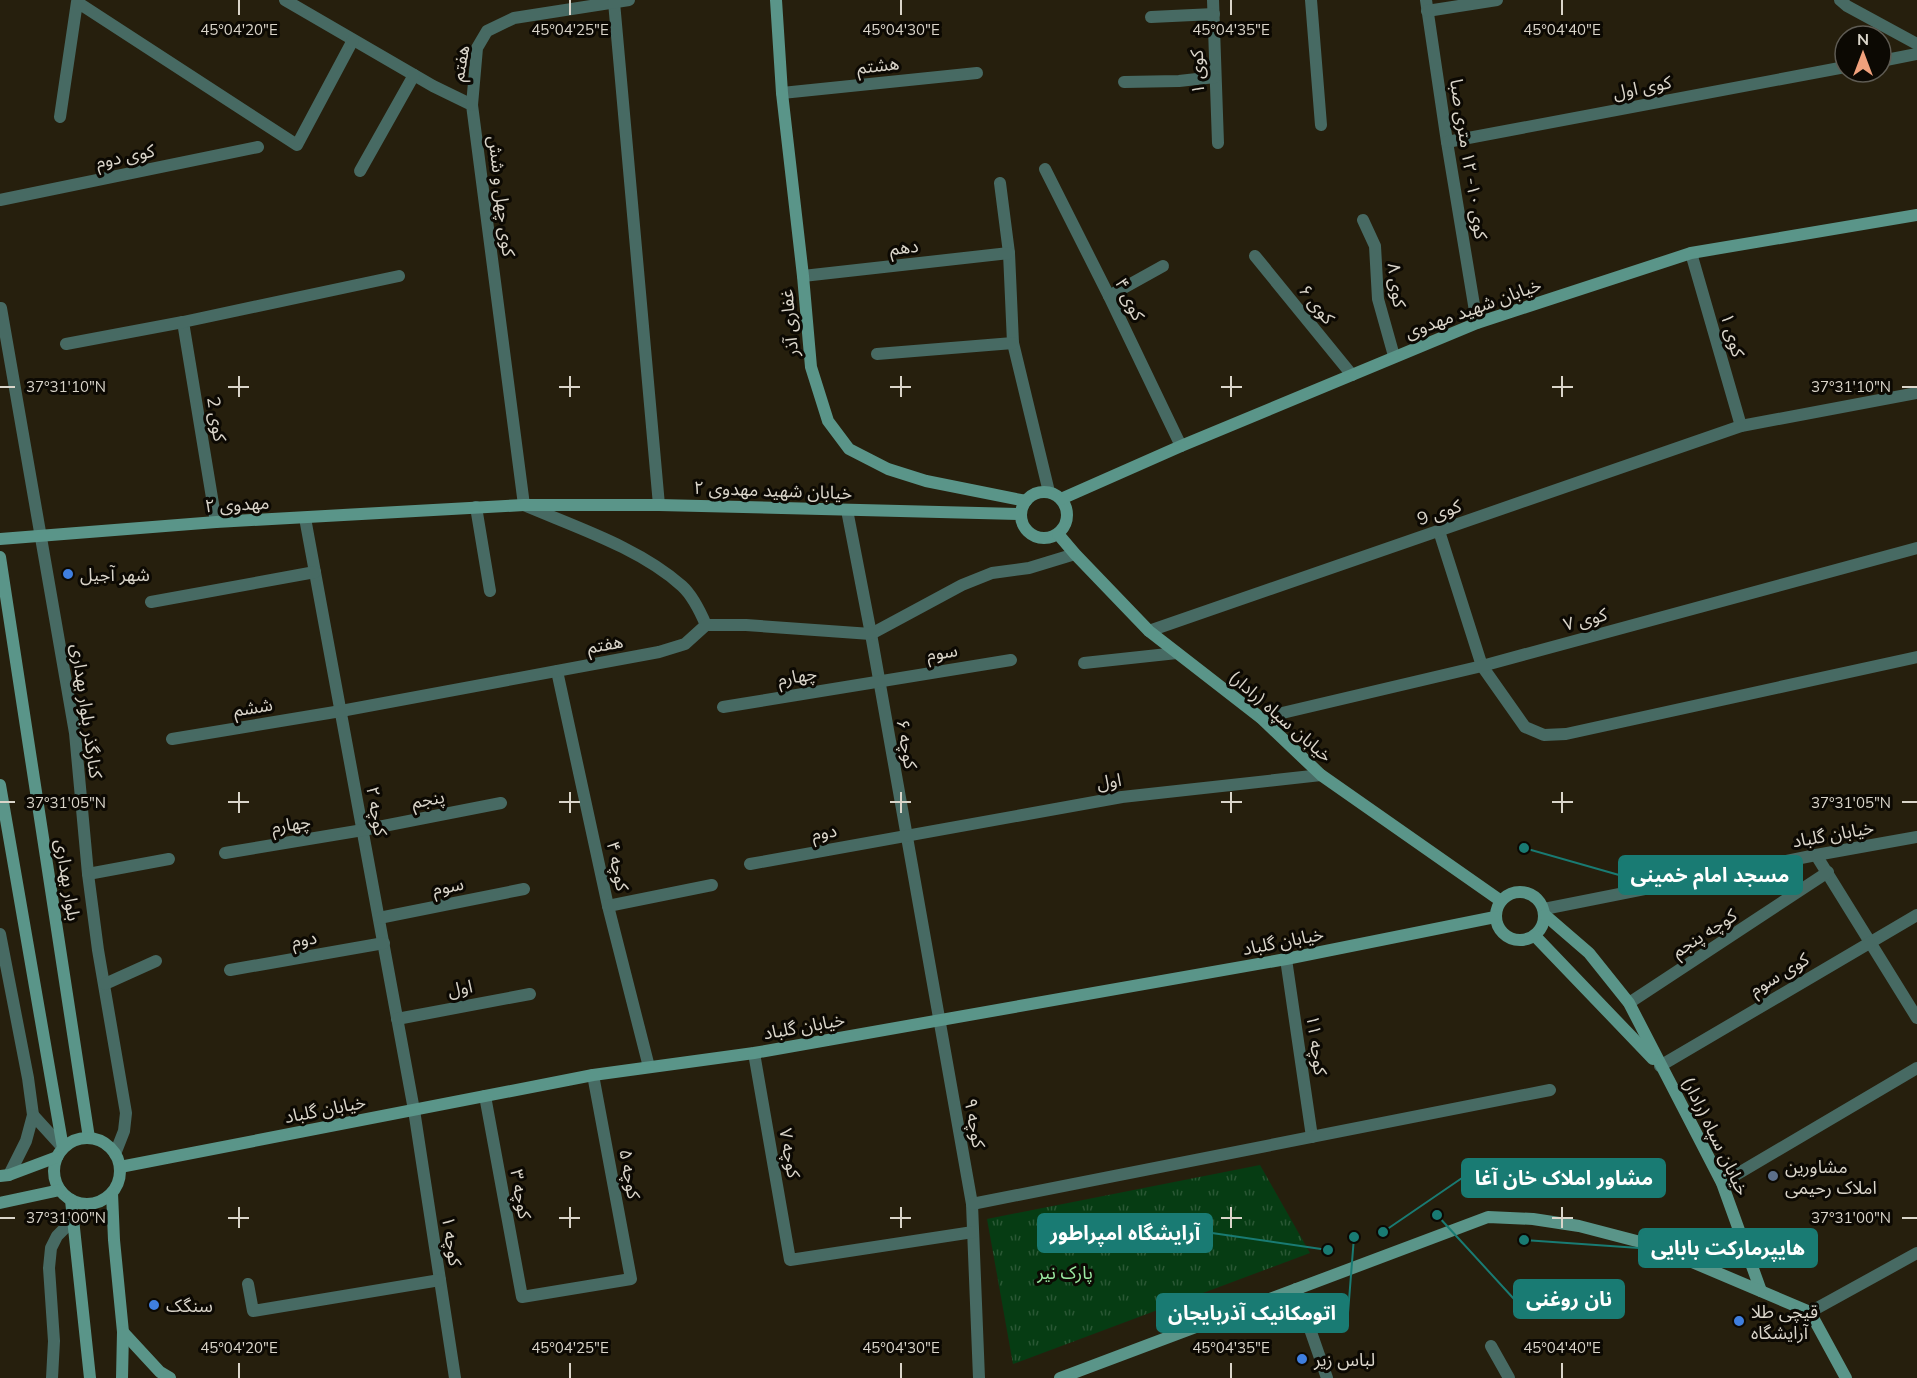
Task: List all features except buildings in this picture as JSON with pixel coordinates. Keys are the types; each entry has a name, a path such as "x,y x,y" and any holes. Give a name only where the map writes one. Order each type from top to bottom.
{"street":[{"path":"285,0 414,75 472,105"},
{"name":"هفتم","path":"472,105 477,48 488,32 514,18 629,0"},
{"name":"غفاری آذر","path":"776,0 782,93 811,367 828,421 849,449 888,469 926,481 1026,501"},
{"name":"کوی ۱","path":"1213,0 1218,143"},
{"path":"1311,0 1321,125"},
{"path":"1427,5 1497,0"},
{"path":"1840,0 1917,44"},
{"path":"60,117 77,2 297,144 353,40"},
{"path":"614,2 659,505"},
{"name":"کوی ۱۰- ۱۲ متری صبا","path":"1427,5 1477,323"},
{"path":"1151,17 1214,14"},
{"path":"1893,59 1917,54"},
{"name":"کوی اول","path":"1447,142 1833,69"},
{"name":"هشتم","path":"782,93 977,73"},
{"path":"360,171 414,75"},
{"path":"1124,82 1179,81 1215,77"},
{"name":"کوی چهل و شش","path":"472,105 524,505"},
{"name":"کوی دوم","path":"0,200 258,147"},
{"name":"کوی ۴","path":"1045,169 1181,446"},
{"path":"1000,183 1009,253 1013,343 1055,495 1066,505 1067,521 1059,534 1052,537 1037,537 1025,528 1021,514 1026,501 1036,493 1055,495"},
{"name":"خیابان شهید مهدوی","path":"1055,495 1181,446 1477,323 1691,253 1917,215"},
{"name":"کوی ۸","path":"1363,220 1375,246 1378,298 1394,356"},
{"name":"دهم","path":"803,276 1009,253"},
{"name":"کوی ۱","path":"1691,253 1741,426"},
{"name":"کوی ۶","path":"1255,256 1352,375"},
{"path":"1109,296 1163,266"},
{"path":"66,344 183,322 399,276"},
{"name":"کنارگذر بلوار بهداری","path":"1,308 75,733 88,874 126,1113 124,1131 115,1154"},
{"name":"کوی 2","path":"183,322 216,522"},
{"path":"877,354 1013,343"},
{"name":"کوی 9","path":"1149,631 1741,426 1917,393"},
{"path":"524,505 648,562 682,586 698,607 706,625 746,625 871,634 962,585 992,573 1029,568 1075,554"},
{"name":"خیابان شهید مهدوی ۲","path":"476,507 659,505 1021,514"},
{"path":"476,507 490,591"},
{"name":"مهدوی ۲","path":"0,539 216,522 476,507"},
{"name":"کوچه ۶","path":"847,510 939,1020"},
{"name":"کوچه ۲","path":"305,518 414,1110"},
{"path":"1439,531 1482,666 1525,727 1544,735 1566,734 1917,657"},
{"name":"خیابان سپاه (رادار)","path":"1059,534 1075,554 1149,631 1261,718 1321,775 1501,901"},
{"name":"کوی ۷","path":"1261,718 1482,666 1917,549"},
{"name":"بلوار بهداری","path":"0,556 89,1138"},
{"path":"151,602 315,572"},
{"name":"هفتم","path":"341,711 659,652 685,644 706,625"},
{"path":"1084,663 1177,653"},
{"name":"سوم","path":"878,680 1011,660"},
{"name":"کوچه ۴","path":"558,671 608,906 650,1067"},
{"name":"چهارم","path":"723,707 878,680"},
{"name":"ششم","path":"172,739 341,711"},
{"name":"اول","path":"906,836 1122,797 1321,775"},
{"path":"0,785 60,1153 54,1168 55,1180 60,1190 71,1200 85,1204 100,1201 112,1192 118,1180 120,1167 115,1154 108,1146 99,1140 89,1138 80,1139 60,1153 4,1175"},
{"name":"پنجم","path":"363,830 501,803"},
{"name":"چهارم","path":"225,853 363,830"},
{"name":"دوم","path":"750,864 906,836"},
{"name":"خیابان گلباد","path":"1544,912 1816,855 1917,837"},
{"path":"1816,855 1917,1018"},
{"path":"88,874 169,859"},
{"name":"کوچه پنجم","path":"1629,1004 1828,873"},
{"path":"608,906 712,885"},
{"name":"سوم","path":"379,918 524,889"},
{"path":"1520,891 1530,893 1539,900 1544,912 1542,927 1535,936 1525,940 1515,940 1505,936 1498,927 1495,917 1501,901 1509,894 1520,891"},
{"name":"خیابان سپاه (رادار)","path":"1544,912 1589,953 1629,1004 1722,1183 1761,1291"},
{"name":"کوی سوم","path":"1660,1066 1917,915"},
{"name":"خیابان گلباد","path":"120,1167 593,1075 754,1053 1286,959 1495,917"},
{"path":"0,934 33,1115 26,1141 4,1175"},
{"name":"خیابان سپاه (رادار)","path":"1535,936 1660,1066"},
{"name":"دوم","path":"230,970 384,943"},
{"name":"کوچه ۱۱","path":"1286,959 1312,1137"},
{"path":"105,984 156,961"},
{"name":"اول","path":"397,1019 530,994"},
{"name":"کوچه ۹","path":"939,1020 972,1204 979,1378"},
{"name":"کوچه ۷","path":"754,1053 790,1260 974,1232"},
{"path":"1722,1183 1917,1068"},
{"name":"کوچه ۵","path":"522,1298 631,1279 593,1075"},
{"path":"972,1204 1550,1090"},
{"name":"کوچه ۳","path":"485,1096 522,1298"},
{"name":"کوچه ۱","path":"414,1110 455,1378"},
{"path":"33,1115 60,1153"},
{"path":"0,1203 60,1190"},
{"path":"112,1192 123,1332 122,1378"},
{"path":"71,1200 90,1378"},
{"path":"1060,1378 1488,1217 1533,1219 1579,1226 1652,1245 1810,1312 1846,1378"},
{"path":"52,1378 54,1341 49,1268 51,1248 57,1236 74,1219"},
{"path":"1810,1312 1917,1253"},
{"path":"248,1284 253,1311 440,1280"},
{"path":"1296,1289 1327,1378"},
{"path":"123,1332 160,1372 170,1378"},
{"path":"1491,1346 1509,1378"}],"green space":[{"name":"پارک نیر","path":"1260,1165 1310,1253 1013,1364 987,1219"}],"place":[{"name":"شهر آجیل","path":"68,574"},
{"name":"مسجد امام خمینی","path":"1524,848"},
{"name":"مشاورین املاک رحیمی","path":"1773,1176"},
{"name":"نان روغنی","path":"1437,1215"},
{"name":"مشاور املاک خان آغا","path":"1383,1232"},
{"name":"اتومکانیک آذربایجان","path":"1354,1237"},
{"name":"هایپرمارکت بابایی","path":"1524,1240"},
{"name":"آرایشگاه امپراطور","path":"1328,1250"},
{"name":"سنگک","path":"154,1305"},
{"name":"قیچی طلا آرایشگاه","path":"1739,1321"},
{"name":"لباس زیر","path":"1302,1359"}]}
